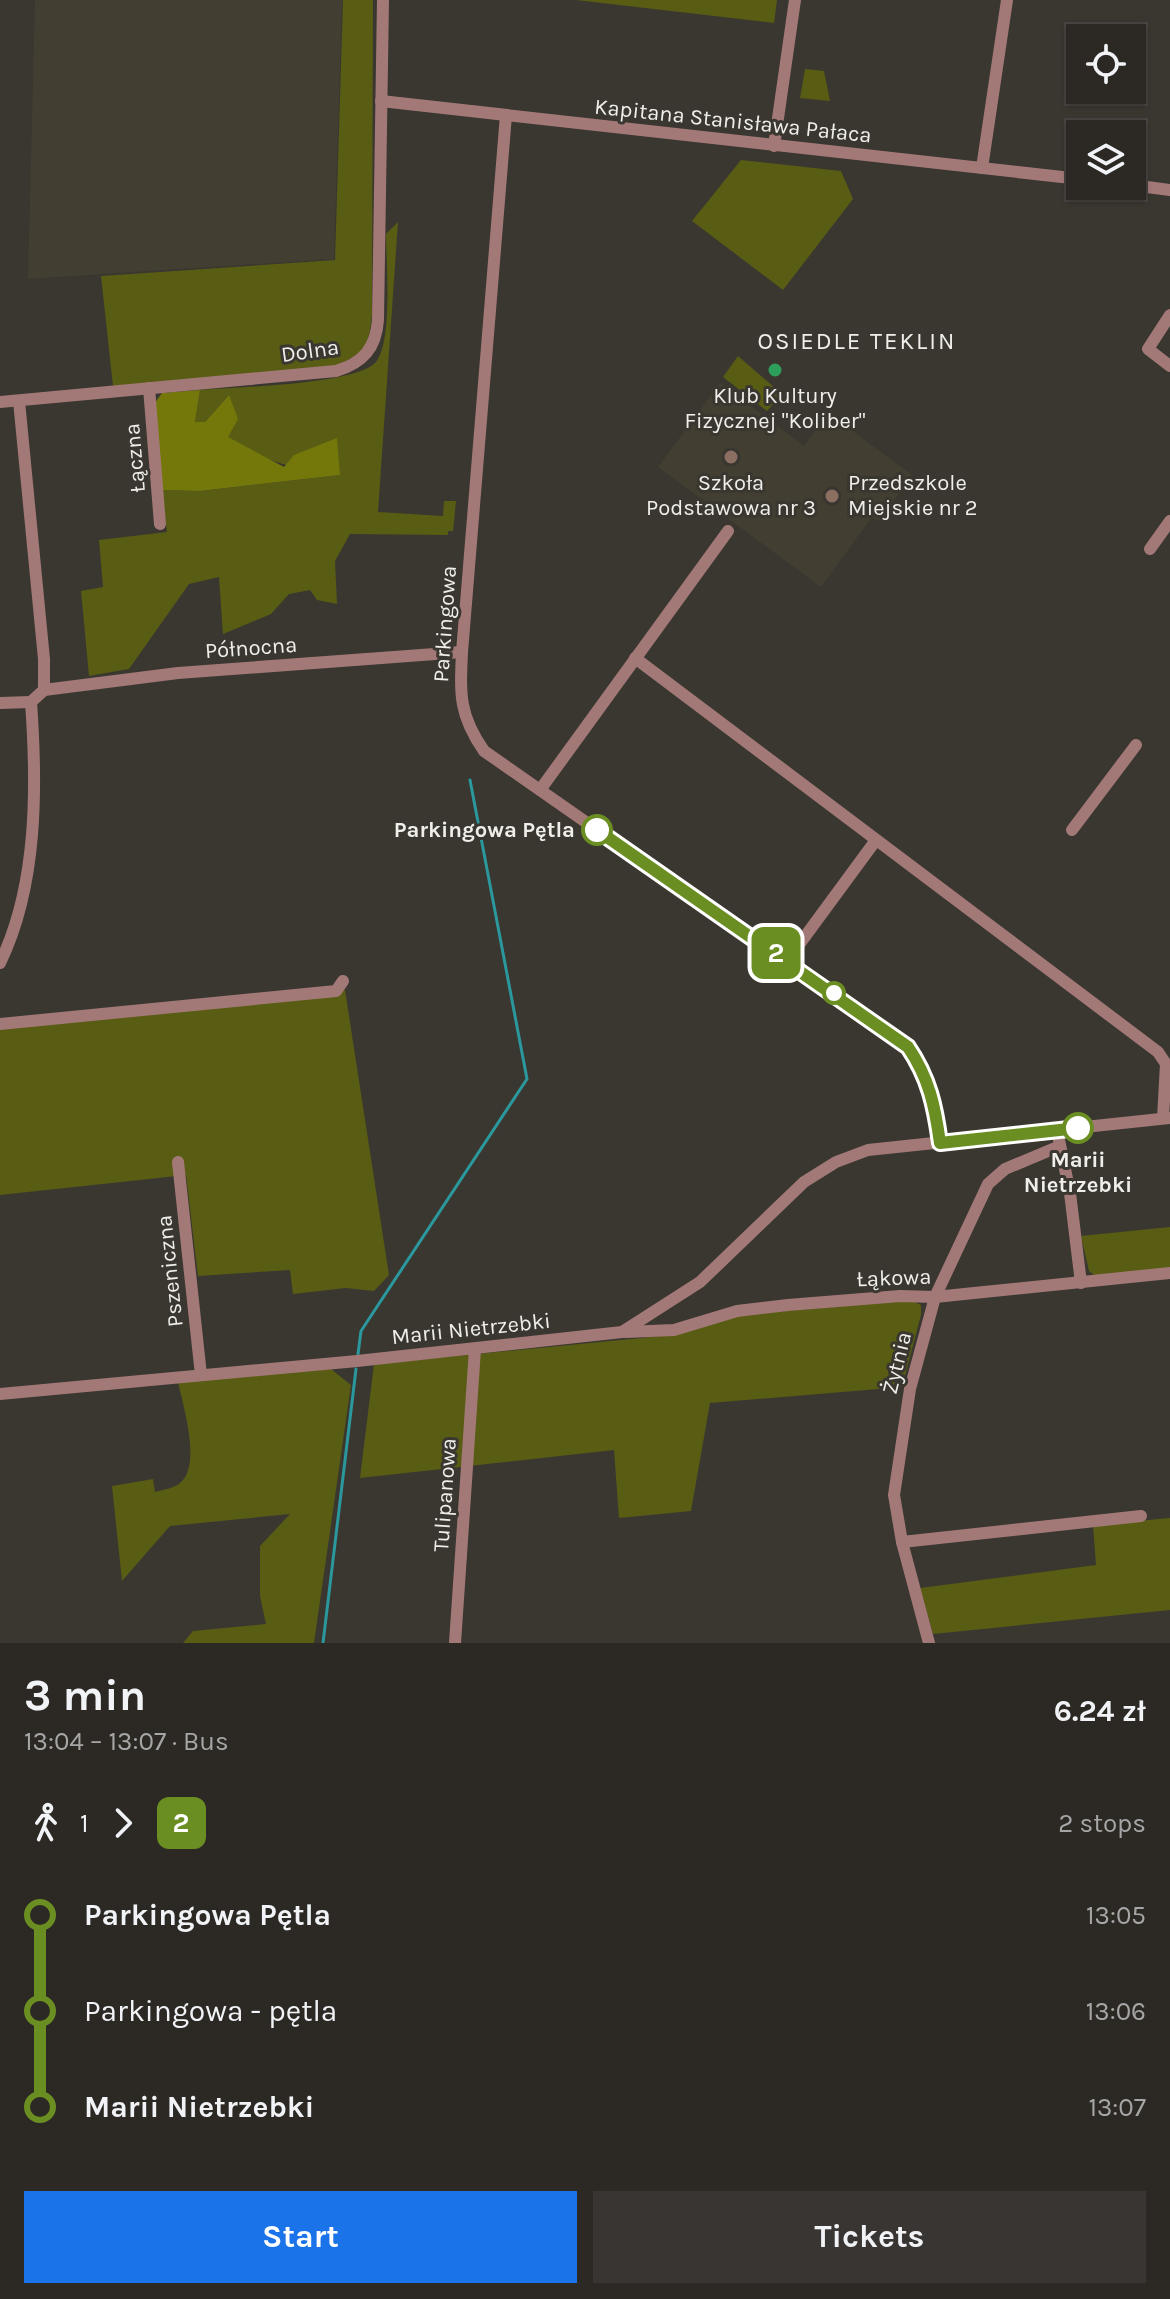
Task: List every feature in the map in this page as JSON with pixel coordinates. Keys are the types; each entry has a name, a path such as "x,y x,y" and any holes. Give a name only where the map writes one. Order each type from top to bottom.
{"street":[{"name":"Dolna","path":"0,402 336,371 355,364 370,351 378,320 383,0"},
{"path":"771,146 787,0"},
{"path":"783,56 795,0"},
{"path":"982,168 1007,0"},
{"name":"Kapitana Stanisława Pałaca","path":"381,101 1066,177"},
{"name":"Parkingowa","path":"506,115 462,652 460,695 466,725 484,751 908,1047 922,1068 933,1095 940,1143"},
{"path":"1146,187 1170,190"},
{"path":"1170,315 1148,349 1170,366"},
{"name":"Łączna","path":"149,388 160,524"},
{"path":"0,703 31,702 44,690 19,401"},
{"path":"1150,549 1170,521"},
{"path":"540,790 728,531"},
{"name":"Północna","path":"44,690 178,673 462,652"},
{"path":"635,658 1158,1052 1166,1064 1166,1118"},
{"path":"0,963 11,940 29,848 35,784 31,702"},
{"path":"1072,830 1136,745"},
{"path":"787,961 876,840"},
{"path":"0,1024 336,991 343,981"},
{"name":"Marii Nietrzebki","path":"0,1394 622,1332 700,1282 804,1182 836,1162 868,1150 1166,1118"},
{"path":"1058,1130 1070,1193 1081,1283"},
{"name":"Żytnia","path":"929,1643 902,1542 894,1495 899,1442 935,1297 988,1184 1005,1169 1060,1146"},
{"name":"Pszeniczna","path":"178,1162 201,1375"},
{"name":"Łąkowa","path":"622,1332 674,1330 737,1311 788,1305 900,1296 935,1297 1170,1273"},
{"name":"Tulipanowa","path":"455,1643 475,1349"},
{"path":"902,1542 1141,1516"}],"shaded area":[{"path":"35,0 342,0 334,259 28,279"},
{"path":"343,0 373,0 372,314 367,341 355,356 338,366 113,386 101,276 335,260"},
{"path":"576,0 777,0 774,23"},
{"path":"805,69 824,71 830,101 800,98"},
{"path":"741,160 841,171 853,199 783,290 692,221"},
{"path":"398,222 378,512 443,516 444,501 456,501 453,531 448,531 448,535 350,534 335,561 337,604 317,600 310,590 289,594 271,614 223,634 219,577 189,584 129,669 89,676 81,591 103,587 99,540 167,532 162,490 200,491 340,475 281,464 227,437 228,396 205,422 195,422 200,390 320,380 364,370 376,362 387,320 386,234"},
{"path":"738,356 782,394 767,411 723,377"},
{"path":"720,383 804,446 828,413 912,475 879,521 872,517 821,587 658,467"},
{"path":"200,390 195,422 205,422 229,395 238,419 228,437 284,467 294,455 337,438 340,475 200,491 162,490 154,404 162,393"},
{"path":"345,990 389,1275 374,1291 346,1288 293,1294 290,1270 198,1276 186,1175 0,1195 0,1029"},
{"path":"1170,1227 1170,1271 1099,1279 1089,1271 1081,1236"},
{"path":"910,1300 921,1305 921,1315 902,1387 710,1403 691,1511 619,1518 614,1450 360,1478 374,1364 672,1335 741,1315"},
{"path":"331,1369 351,1385 314,1643 183,1643 193,1631 266,1624 260,1596 260,1546 290,1514 170,1526 122,1581 112,1486 153,1479 155,1492 178,1485 186,1474 190,1463 189,1435 178,1382"},
{"path":"1170,1518 1170,1610 933,1634 920,1588 1096,1565 1093,1525"}],"waterway":[{"path":"358,1354 361,1331 527,1079 470,780"},
{"path":"323,1643 356,1369"}],"bus line":[{"name":"2","path":"597,830 886,1028 908,1047 922,1068 933,1095 940,1143 1078,1128"}],"place":[{"name":"Klub Kultury Fizycznej \"Koliber\"","path":"775,370"},
{"name":"Szkoła Podstawowa nr 3","path":"731,457"},
{"name":"Przedszkole Miejskie nr 2","path":"832,496"},
{"name":"Parkingowa Pętla","path":"597,830"},
{"name":"Marii Nietrzebki","path":"1078,1128"}],"district":[{"name":"OSIEDLE TEKLIN","path":"857,341"}]}
